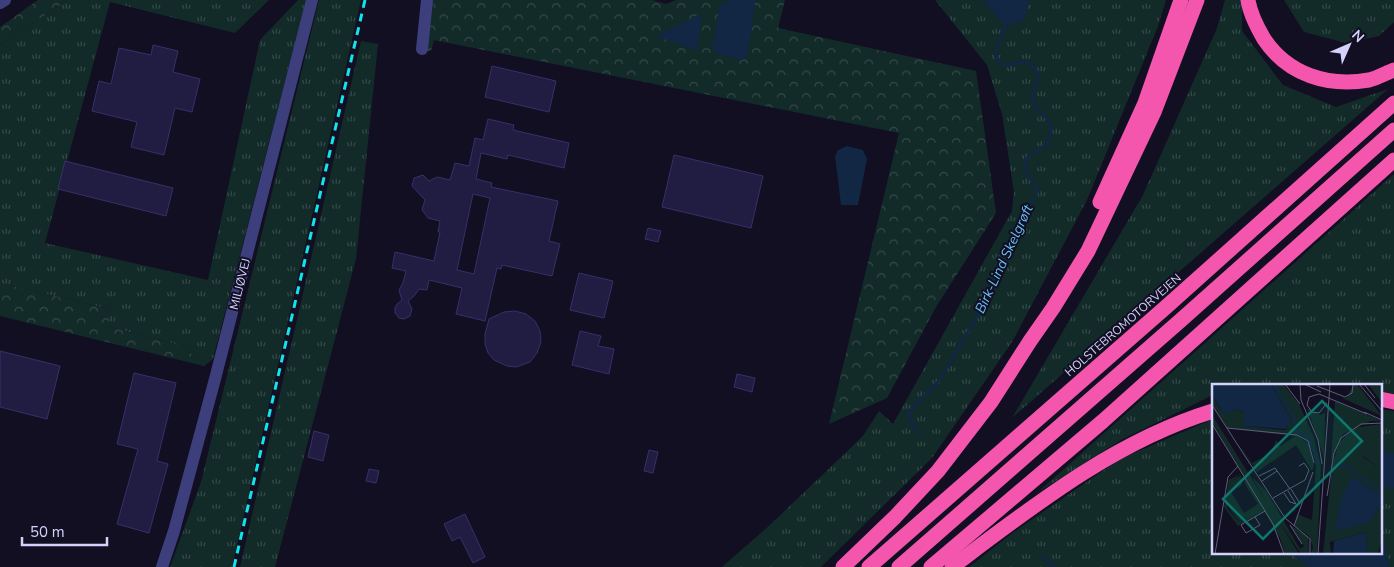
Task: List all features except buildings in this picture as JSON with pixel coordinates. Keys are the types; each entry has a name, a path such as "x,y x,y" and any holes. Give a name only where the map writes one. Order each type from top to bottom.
{"highway":[{"path":"1030,341 1079,250 1144,103 1181,0"},
{"path":"843,567 895,517 938,471 991,402 1053,308 1088,251 1154,112 1198,0"},
{"path":"1248,0 1256,26 1269,46 1290,66 1316,79 1344,82 1371,79 1394,70"},
{"name":"HOLSTEBROMOTORVEJEN","path":"869,567 1159,313 1394,102"},
{"path":"899,567 1182,320 1394,130"},
{"path":"931,567 1103,421 1394,160"},
{"path":"952,567 1019,517 1112,455 1186,420 1212,411"}],"street":[{"path":"0,3 5,0"},
{"name":"MILJØVEJ","path":"162,567 174,531 216,380 312,0"},
{"path":"422,49 426,0"}],"green space":[{"path":"38,0 68,0 0,45 0,27"},
{"path":"68,0 269,0 235,33 110,2 45,243 208,280 260,40 298,0 306,0 213,359 204,366 183,346 106,326 110,309 0,283 0,45"},
{"path":"319,0 361,0 232,567 170,567 201,482"},
{"path":"433,0 652,0 666,4 676,0 785,0 778,28 976,71 996,213 936,307 887,398 829,424 899,133 434,40 431,51 426,51"},
{"path":"935,0 1166,0 1158,26 1087,200 1012,342 932,458 821,567 722,567 771,524 863,436 879,411 893,424 1012,211 1014,192 1002,114 987,65"},
{"path":"1225,0 1242,0 1242,31 1283,85 1336,107 1388,89 1012,418 1143,195 1217,28"},
{"path":"1284,0 1394,0 1394,22 1379,36 1346,43 1304,32"},
{"path":"361,41 378,44 356,259 275,567 240,567"},
{"path":"1394,174 1394,394 1382,392 1382,384 1212,384 1212,395 1121,440 1037,493"},
{"path":"0,283 110,309 106,326 183,346 204,366 0,316"},
{"path":"1382,409 1394,411 1394,567 969,567 1011,534 1120,459 1212,419 1212,554 1382,554"}],"water":[{"path":"730,0 755,0 748,54 743,60 717,54 712,49 720,5"},
{"path":"983,0 1030,0 1023,21 1005,26"},
{"path":"698,15 702,16 697,51 656,36"},
{"path":"847,146 863,150 867,159 858,205 841,205 835,156 838,150"},
{"path":"1382,451 1394,453 1394,488 1382,488"},
{"path":"1382,531 1389,567 1309,567 1290,554 1382,554"}],"waterway":[{"name":"Birk-Lind Skelgrøft","path":"919,434 907,413 939,381 991,293 1024,213 1036,195 1037,188 1028,175 1025,166 1026,160 1041,148 1050,136 1051,129 1048,119 1037,109 1033,99 1039,73 1027,62 1005,65 999,62 996,55 997,45 1007,23"},
{"name":"Birk-Lind Skelgrøft","path":"1043,556 1054,567"}],"railway":[{"path":"234,567 365,0"}]}
